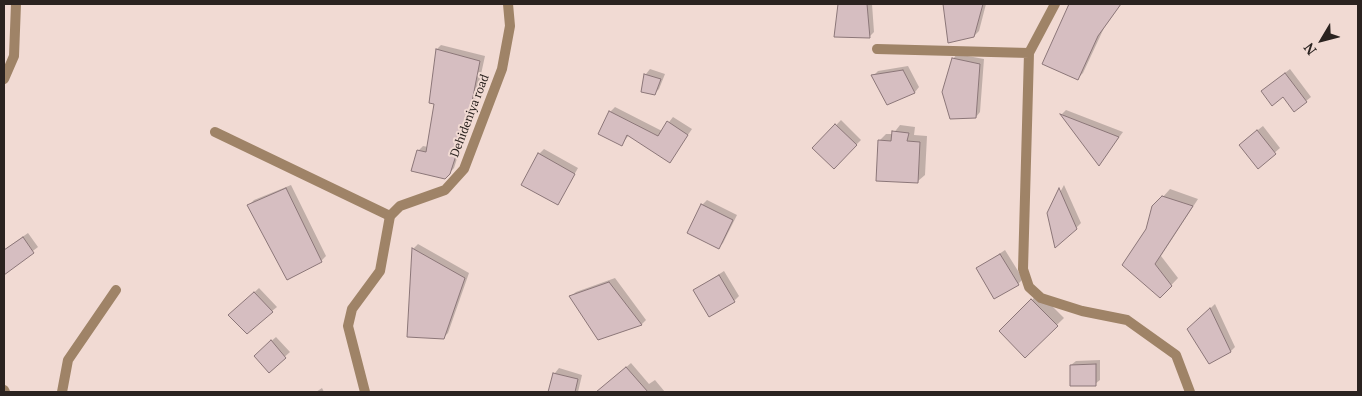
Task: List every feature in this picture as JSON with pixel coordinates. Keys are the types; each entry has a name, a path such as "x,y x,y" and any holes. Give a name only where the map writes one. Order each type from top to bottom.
{"street":[{"path":"4,79 14,56 16,4"},
{"name":"Dehideniya road","path":"390,216 400,206 445,190 464,169 502,69 510,26 508,4"},
{"path":"1055,4 1029,53 1023,268 1029,287 1041,298 1082,311 1127,320 1176,355 1190,392"},
{"path":"877,50 1029,53"},
{"path":"215,132 390,216 380,271 352,309 348,326 365,392"},
{"path":"62,392 68,360 116,290"}],"building":[{"path":"838,4 867,4 870,38 834,37"},
{"path":"943,4 983,4 974,37 948,43"},
{"path":"1069,4 1121,4 1098,36 1078,80 1042,64"},
{"path":"436,49 480,61 470,112 450,174 445,179 411,171 417,150 426,152 434,104 429,103"},
{"path":"952,58 980,64 976,118 950,119 942,92"},
{"path":"903,70 915,93 887,105 871,75"},
{"path":"1285,73 1307,102 1294,112 1283,97 1272,106 1261,91"},
{"path":"644,74 661,79 655,95 641,92"},
{"path":"609,111 658,136 667,121 688,135 670,163 627,135 622,146 598,134"},
{"path":"1060,114 1119,137 1099,166"},
{"path":"835,124 857,145 834,169 812,148"},
{"path":"1257,130 1276,154 1258,169 1239,145"},
{"path":"892,131 909,133 907,141 920,142 918,183 876,181 878,140 891,141"},
{"path":"538,153 575,174 558,205 521,185"},
{"path":"286,188 322,262 287,280 247,205"},
{"path":"1059,188 1077,229 1055,248 1047,213"},
{"path":"1162,196 1193,206 1155,264 1172,286 1160,298 1122,265 1146,229 1152,206"},
{"path":"701,204 733,220 719,249 687,233"},
{"path":"23,237 34,253 4,275 4,250"},
{"path":"412,248 465,278 444,339 407,337"},
{"path":"1000,254 1019,285 994,299 976,268"},
{"path":"719,275 735,302 709,317 693,290"},
{"path":"609,282 642,325 598,340 569,296"},
{"path":"254,292 273,312 247,334 228,315"},
{"path":"1031,299 1058,326 1025,358 999,331"},
{"path":"1210,308 1231,352 1209,364 1187,329"},
{"path":"271,340 286,358 269,373 254,356"},
{"path":"1096,364 1096,386 1070,386 1070,365"},
{"path":"626,367 648,392 596,392"},
{"path":"553,373 578,379 575,392 548,392"}]}
